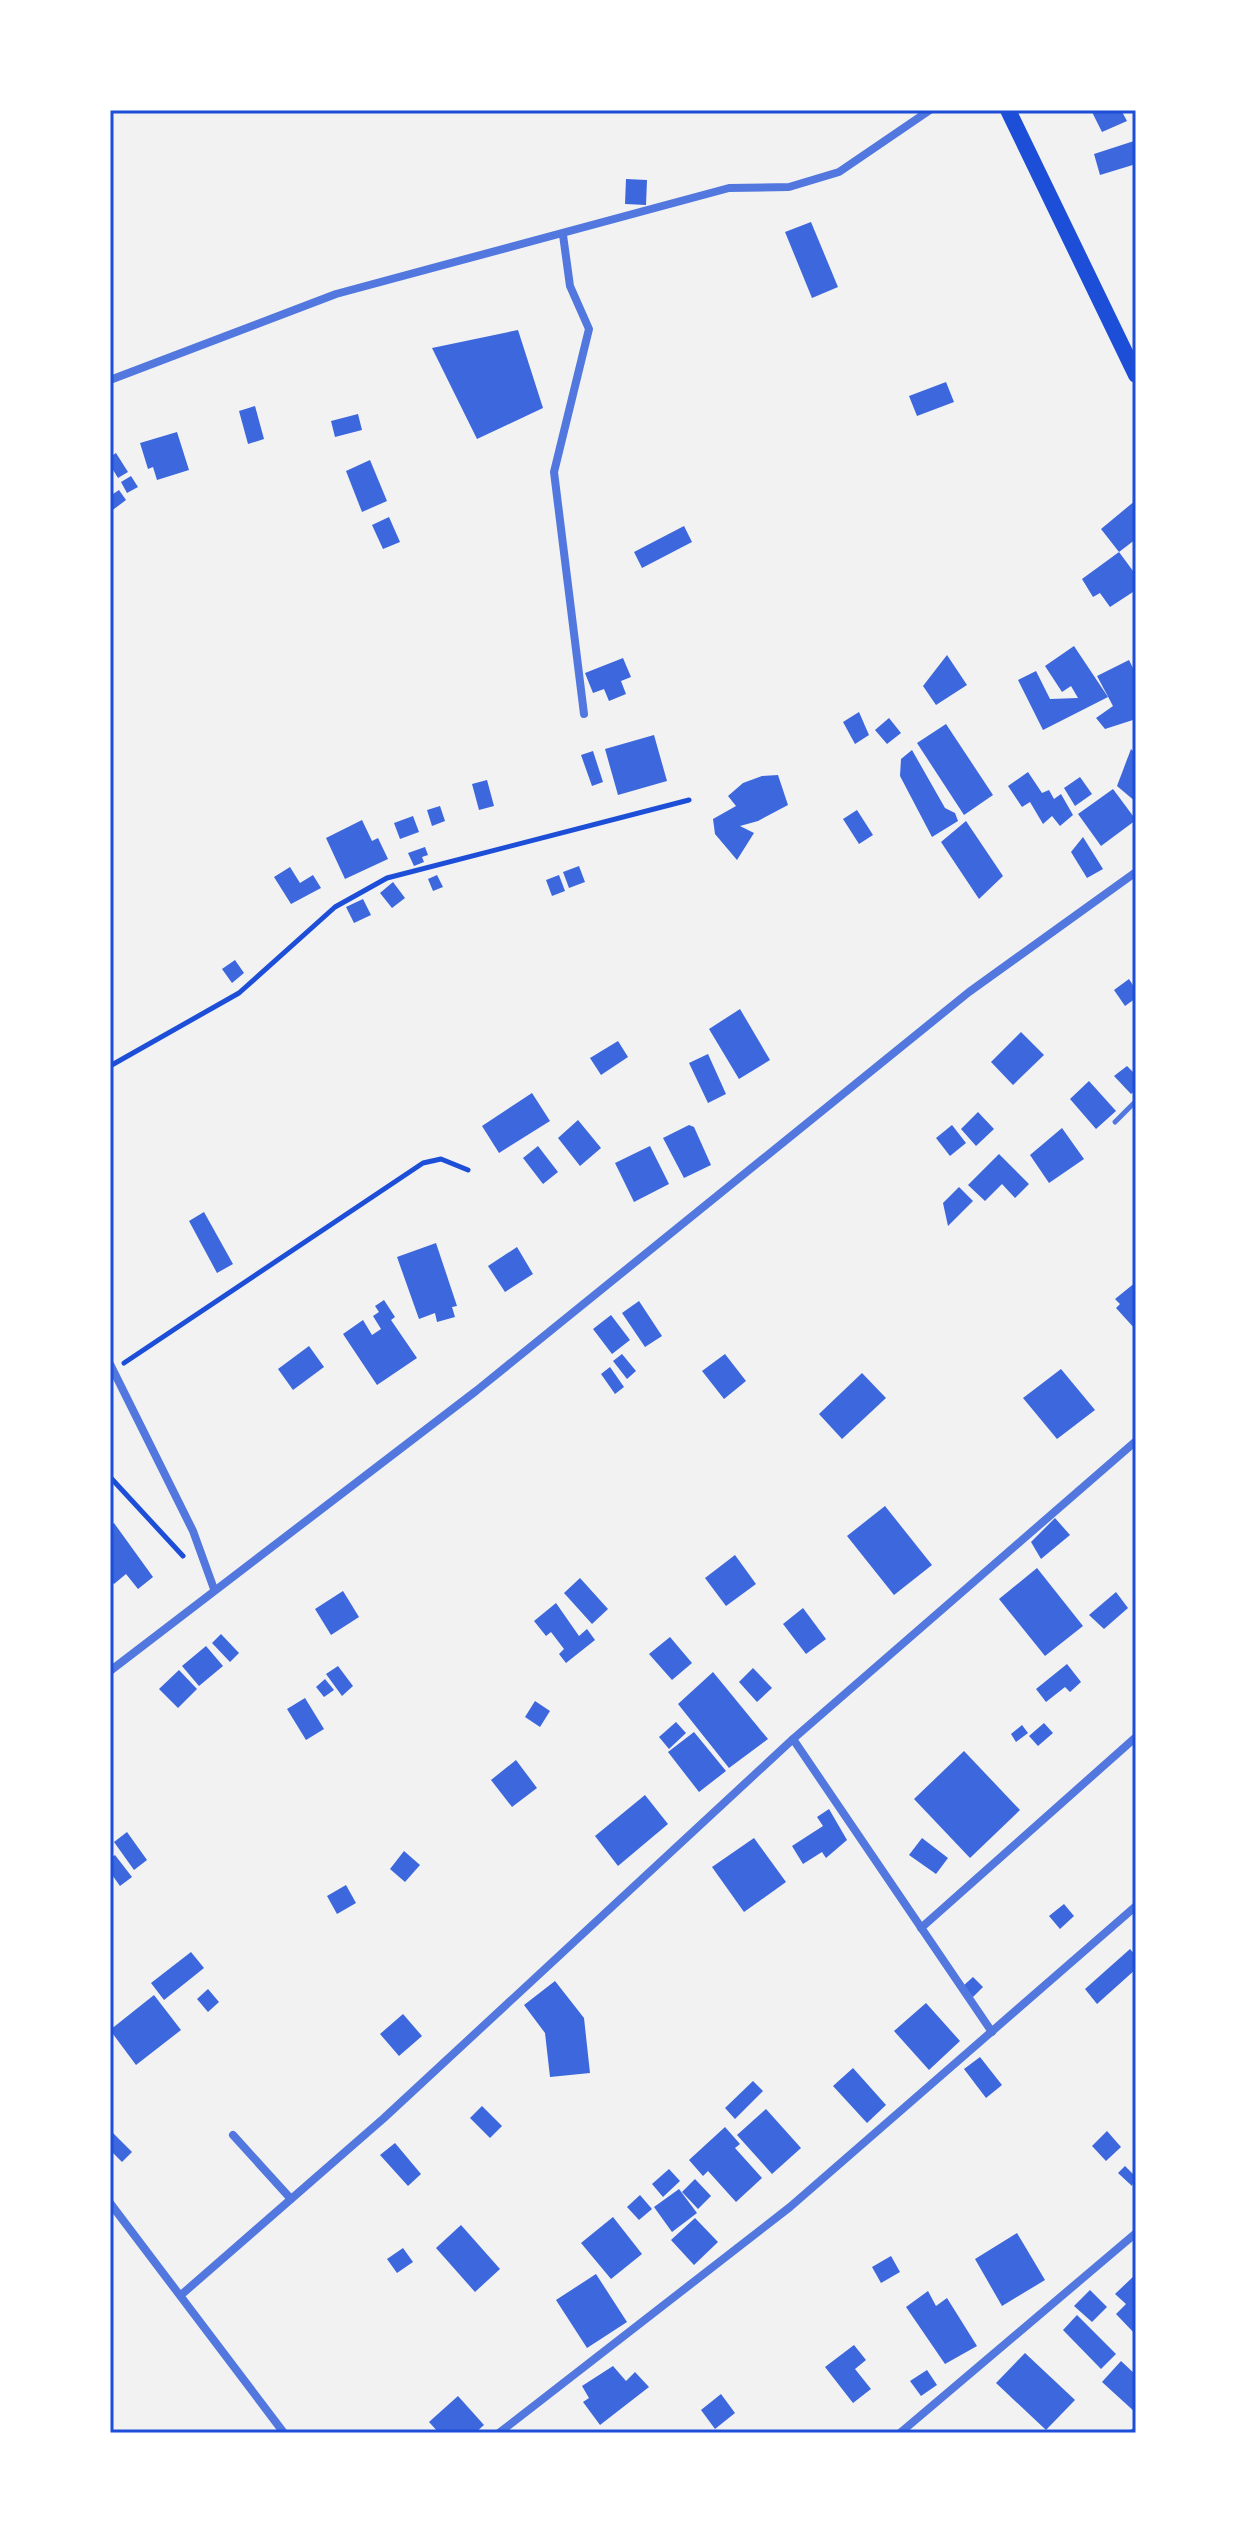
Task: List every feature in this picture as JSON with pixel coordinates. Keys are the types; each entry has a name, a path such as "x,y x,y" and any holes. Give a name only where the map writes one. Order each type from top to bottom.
{"main road":[{"path":"1008,110 1136,375"}],"street":[{"path":"110,380 336,294 729,188 789,187 839,172 930,110"},
{"path":"563,235 570,286 589,329 554,472 584,714"},
{"path":"110,1671 476,1391 969,992 1136,872"},
{"path":"111,1367 193,1531 214,1589"},
{"path":"181,2295 384,2118 793,1739 1136,1441"},
{"path":"921,1928 1136,1737"},
{"path":"793,1739 992,2032"},
{"path":"499,2433 790,2207 1136,1906"},
{"path":"233,2135 291,2199"},
{"path":"110,2203 284,2433"},
{"path":"900,2433 1136,2233"}],"lane":[{"path":"1115,1122 1136,1101"}],"path":[{"path":"110,1066 239,993 335,907 387,878 689,800"},
{"path":"111,1367 423,1163 441,1159 468,1170"},
{"path":"110,1477 214,1589"}],"building":[{"path":"1121,110 1127,121 1102,132 1092,112"},
{"path":"1134,141 1136,164 1100,175 1094,154"},
{"path":"626,179 647,180 646,205 625,204"},
{"path":"811,222 838,287 812,298 785,232"},
{"path":"518,330 543,408 477,439 432,348"},
{"path":"946,382 954,402 917,416 909,396"},
{"path":"255,406 264,439 248,444 239,411"},
{"path":"358,414 362,430 335,437 331,421"},
{"path":"177,432 189,470 157,480 153,467 148,469 140,443"},
{"path":"116,453 128,472 118,478 110,465 110,457"},
{"path":"370,460 387,501 362,512 346,471"},
{"path":"131,476 138,487 127,493 121,482"},
{"path":"119,490 126,500 110,512 110,496"},
{"path":"1136,500 1136,539 1119,552 1101,529"},
{"path":"389,517 400,542 383,549 372,525"},
{"path":"684,526 692,542 642,568 634,552"},
{"path":"1119,552 1136,575 1136,590 1110,607 1100,593 1093,597 1082,579"},
{"path":"1074,646 1108,697 1043,730 1018,680 1036,671 1050,699 1078,698 1071,686 1062,692 1045,666"},
{"path":"947,655 967,685 936,705 923,686"},
{"path":"623,658 631,677 621,681 626,694 609,701 604,689 593,693 585,673"},
{"path":"1129,660 1136,674 1136,719 1105,729 1096,718 1113,706 1097,676"},
{"path":"859,712 869,735 855,744 843,722"},
{"path":"889,718 901,733 887,744 875,730"},
{"path":"946,724 993,795 964,815 917,743"},
{"path":"654,735 667,781 618,795 605,749"},
{"path":"1131,749 1136,754 1136,802 1117,786"},
{"path":"912,750 945,808 955,813 958,821 932,837 900,776 901,759"},
{"path":"593,751 603,782 592,786 581,755"},
{"path":"1028,772 1042,793 1049,790 1054,799 1061,794 1073,815 1060,826 1052,816 1043,824 1030,802 1022,807 1008,786"},
{"path":"778,775 788,805 758,821 740,826 754,833 737,860 715,834 713,819 736,806 728,796 743,783 762,776"},
{"path":"1080,777 1092,794 1075,806 1064,788"},
{"path":"487,780 494,806 479,810 472,784"},
{"path":"1113,789 1136,820 1101,846 1078,814"},
{"path":"440,806 445,821 432,826 427,810"},
{"path":"857,810 873,835 859,844 843,819"},
{"path":"413,816 419,832 400,839 394,823"},
{"path":"362,820 372,841 378,838 388,859 345,879 326,838"},
{"path":"966,821 1003,876 979,899 941,842"},
{"path":"1083,837 1103,869 1087,878 1071,852"},
{"path":"425,847 428,855 422,857 424,862 414,866 408,853"},
{"path":"579,866 585,882 569,888 563,872"},
{"path":"290,867 300,883 313,875 321,888 291,904 274,877"},
{"path":"437,875 443,887 433,891 428,879"},
{"path":"559,875 565,891 552,896 546,880"},
{"path":"393,882 405,898 392,908 380,893"},
{"path":"363,899 371,915 354,923 346,907"},
{"path":"235,960 244,973 232,983 222,969"},
{"path":"1129,979 1136,990 1136,998 1125,1006 1114,990"},
{"path":"740,1009 770,1060 739,1079 709,1029"},
{"path":"1021,1032 1044,1055 1013,1085 991,1062"},
{"path":"618,1041 628,1057 601,1075 590,1058"},
{"path":"708,1054 726,1094 708,1103 689,1063"},
{"path":"1127,1066 1136,1075 1136,1090 1131,1094 1114,1076"},
{"path":"1089,1081 1116,1111 1096,1129 1070,1099"},
{"path":"532,1093 550,1121 499,1153 482,1126"},
{"path":"978,1112 994,1129 976,1146 961,1129"},
{"path":"578,1120 601,1148 580,1166 558,1138"},
{"path":"689,1125 694,1127 711,1165 684,1178 663,1138"},
{"path":"952,1125 966,1143 950,1156 936,1138"},
{"path":"1062,1128 1084,1159 1049,1183 1030,1155"},
{"path":"538,1146 558,1172 543,1184 523,1158"},
{"path":"650,1146 669,1184 634,1202 615,1163"},
{"path":"999,1154 1029,1184 1015,1198 1002,1184 985,1201 968,1185"},
{"path":"959,1187 973,1201 948,1226 943,1203"},
{"path":"204,1212 233,1264 217,1273 189,1221"},
{"path":"436,1243 457,1306 452,1307 455,1317 437,1322 435,1313 419,1319 397,1257"},
{"path":"517,1247 533,1274 505,1292 488,1266"},
{"path":"1136,1282 1136,1330 1116,1308 1120,1304 1115,1299"},
{"path":"384,1300 395,1317 391,1320 417,1358 377,1385 343,1334 363,1320 372,1335 381,1329 373,1316 379,1312 375,1306"},
{"path":"639,1301 662,1336 645,1347 622,1313"},
{"path":"611,1315 630,1340 612,1354 593,1329"},
{"path":"309,1346 324,1367 293,1390 278,1369"},
{"path":"622,1354 636,1371 627,1379 613,1361"},
{"path":"725,1354 746,1381 724,1399 702,1371"},
{"path":"610,1367 624,1387 615,1394 601,1374"},
{"path":"1061,1369 1095,1410 1057,1439 1023,1398"},
{"path":"862,1373 886,1398 842,1439 819,1414"},
{"path":"885,1506 932,1565 894,1595 847,1536"},
{"path":"1055,1518 1070,1535 1041,1559 1031,1542"},
{"path":"114,1523 153,1577 138,1589 126,1574 114,1584 110,1579 110,1526"},
{"path":"735,1555 756,1584 726,1606 705,1578"},
{"path":"1037,1568 1083,1626 1045,1656 999,1599"},
{"path":"580,1578 608,1609 592,1624 564,1593"},
{"path":"343,1591 359,1617 331,1635 315,1609"},
{"path":"1116,1592 1128,1608 1104,1629 1089,1615"},
{"path":"556,1603 579,1636 587,1629 595,1640 566,1663 559,1654 564,1649 551,1632 546,1636 534,1621"},
{"path":"803,1608 826,1639 806,1654 783,1624"},
{"path":"221,1634 239,1653 230,1662 212,1643"},
{"path":"670,1637 692,1663 672,1680 649,1654"},
{"path":"206,1646 223,1666 199,1686 182,1666"},
{"path":"1067,1664 1081,1682 1070,1692 1065,1687 1046,1702 1036,1689"},
{"path":"338,1666 353,1686 342,1696 326,1674"},
{"path":"753,1668 772,1688 757,1702 739,1682"},
{"path":"179,1670 197,1689 178,1708 159,1689"},
{"path":"713,1672 768,1739 729,1768 678,1704"},
{"path":"325,1679 334,1690 324,1697 316,1687"},
{"path":"305,1698 324,1729 306,1740 287,1709"},
{"path":"535,1701 550,1711 540,1727 525,1717"},
{"path":"676,1722 686,1733 669,1749 659,1737"},
{"path":"1044,1723 1053,1733 1038,1746 1029,1736"},
{"path":"1022,1725 1028,1733 1016,1742 1011,1734"},
{"path":"694,1732 726,1771 699,1792 668,1752"},
{"path":"964,1751 1020,1810 970,1858 914,1799"},
{"path":"516,1760 537,1788 512,1807 491,1780"},
{"path":"645,1795 668,1824 618,1866 595,1836"},
{"path":"829,1809 847,1840 826,1858 822,1852 803,1864 792,1846 823,1826 817,1817"},
{"path":"127,1832 147,1860 134,1870 114,1842"},
{"path":"754,1838 786,1882 744,1912 712,1867"},
{"path":"922,1838 948,1858 936,1874 909,1855"},
{"path":"404,1851 420,1865 405,1882 390,1869"},
{"path":"115,1855 132,1877 120,1886 110,1872 110,1858"},
{"path":"346,1885 356,1903 337,1914 327,1896"},
{"path":"1064,1904 1074,1916 1060,1929 1049,1916"},
{"path":"1130,1949 1136,1956 1136,1969 1097,2004 1085,1989"},
{"path":"191,1952 204,1968 164,2000 151,1983"},
{"path":"973,1977 983,1987 973,1997 963,1986"},
{"path":"555,1981 584,2018 590,2073 550,2077 545,2033 524,2005"},
{"path":"208,1989 219,2002 208,2012 197,1999"},
{"path":"154,1995 181,2030 136,2065 110,2030"},
{"path":"926,2003 960,2041 929,2070 894,2031"},
{"path":"403,2014 422,2036 399,2056 380,2034"},
{"path":"980,2057 1002,2085 986,2098 964,2069"},
{"path":"853,2068 886,2105 867,2123 833,2086"},
{"path":"753,2081 763,2091 735,2119 725,2108"},
{"path":"482,2106 502,2126 490,2138 470,2118"},
{"path":"766,2109 801,2148 772,2174 737,2135"},
{"path":"725,2127 740,2144 735,2148 762,2178 736,2202 708,2171 703,2176 689,2160"},
{"path":"110,2130 132,2152 122,2162 110,2150"},
{"path":"1107,2131 1121,2147 1106,2161 1092,2146"},
{"path":"395,2143 421,2174 408,2186 380,2155"},
{"path":"1125,2166 1136,2177 1132,2186 1118,2173"},
{"path":"669,2169 680,2181 663,2197 652,2184"},
{"path":"695,2179 711,2196 698,2209 682,2192"},
{"path":"679,2189 697,2213 672,2232 654,2207"},
{"path":"640,2195 652,2209 639,2220 627,2207"},
{"path":"613,2217 642,2254 611,2279 581,2243"},
{"path":"695,2218 718,2242 694,2265 671,2240"},
{"path":"461,2225 500,2269 475,2292 436,2248"},
{"path":"1017,2233 1045,2280 1002,2306 975,2259"},
{"path":"403,2248 413,2262 397,2273 387,2259"},
{"path":"891,2256 900,2272 881,2283 872,2267"},
{"path":"596,2274 627,2322 587,2348 556,2300"},
{"path":"1136,2274 1136,2335 1116,2314 1126,2304 1115,2294"},
{"path":"1090,2290 1107,2307 1092,2322 1074,2306"},
{"path":"928,2291 936,2306 947,2298 977,2346 945,2364 906,2307"},
{"path":"1077,2315 1116,2354 1101,2369 1063,2330"},
{"path":"854,2345 866,2360 855,2369 871,2389 853,2403 825,2367"},
{"path":"1025,2353 1075,2400 1046,2430 996,2383"},
{"path":"1121,2361 1136,2375 1136,2413 1102,2382"},
{"path":"613,2366 626,2381 635,2372 649,2387 600,2425 583,2402 589,2398 582,2386"},
{"path":"927,2370 937,2385 921,2396 910,2381"},
{"path":"721,2394 735,2413 715,2429 701,2410"},
{"path":"458,2396 484,2425 475,2433 439,2433 429,2422"}]}
